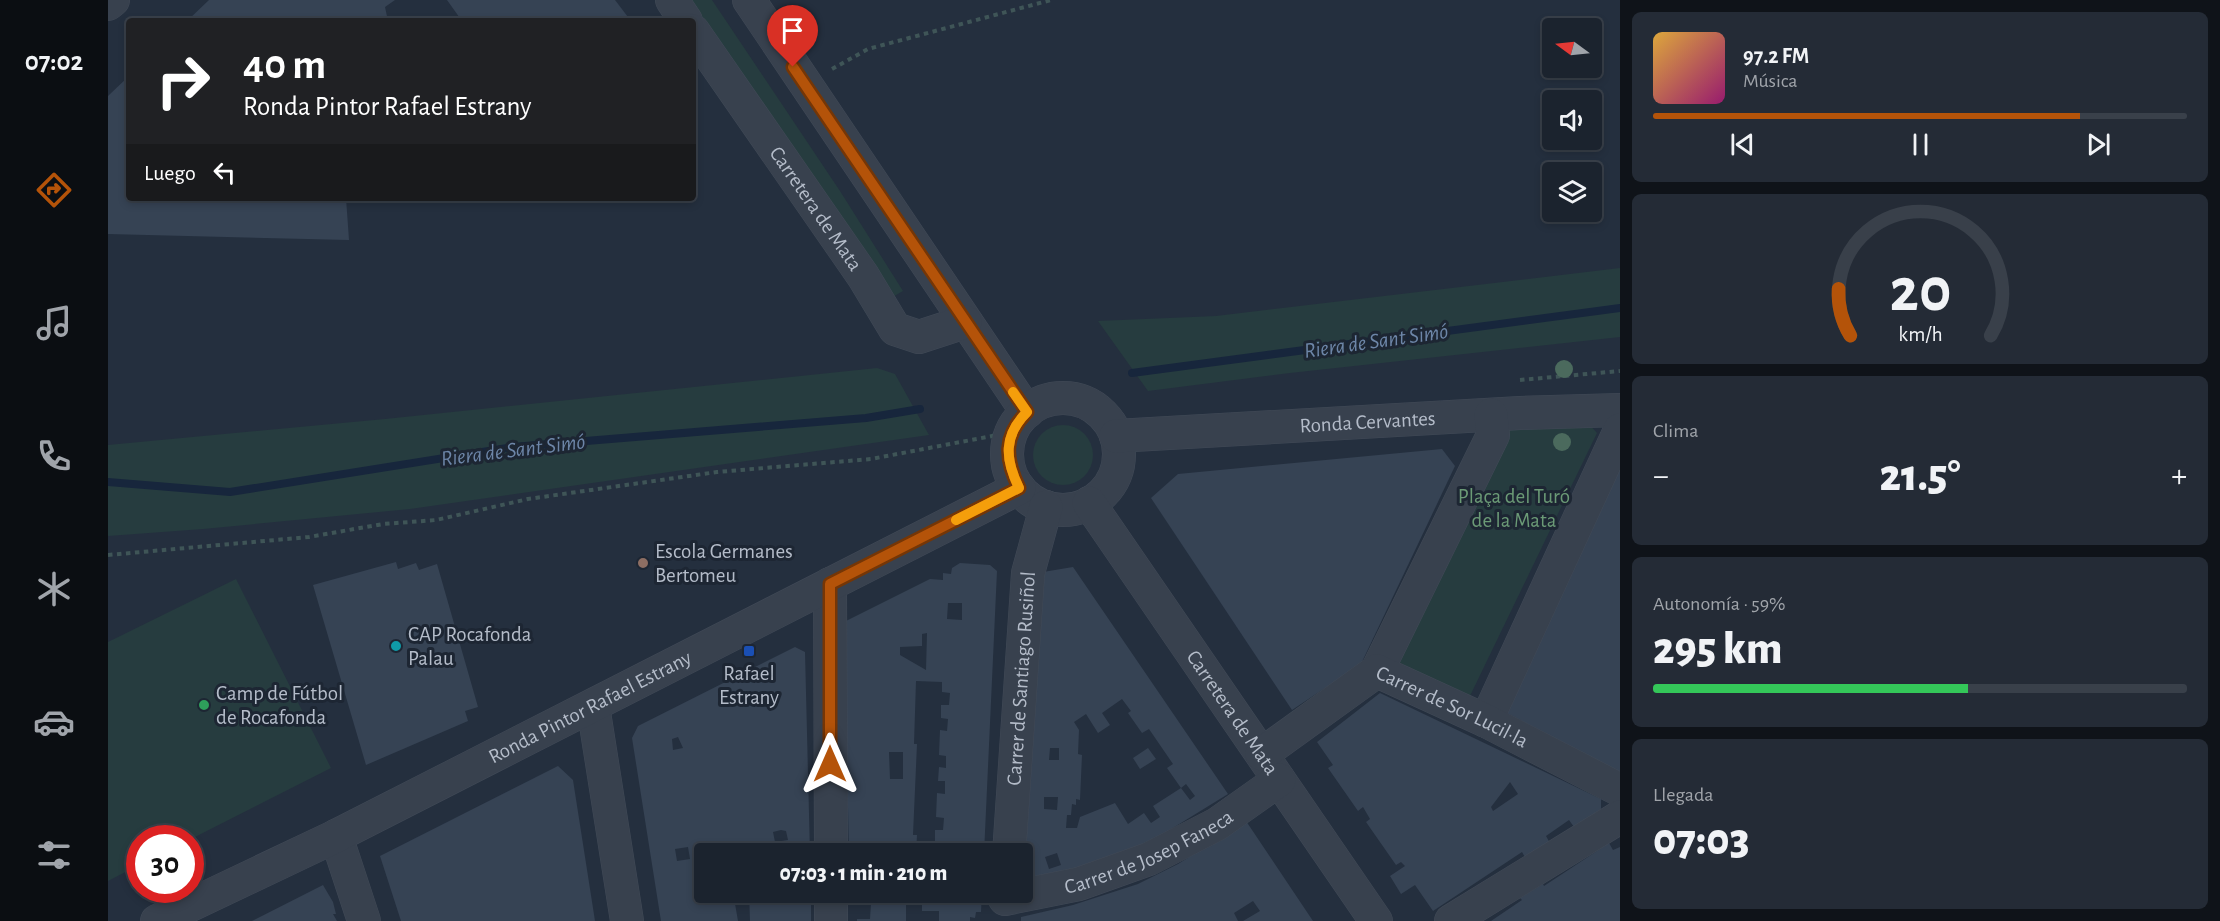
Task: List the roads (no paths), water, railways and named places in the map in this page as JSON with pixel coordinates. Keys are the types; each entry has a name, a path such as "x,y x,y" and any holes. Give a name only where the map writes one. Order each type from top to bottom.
{"street":[{"path":"108,4 113,0"},
{"path":"672,0 684,18"},
{"path":"749,0 965,322 1019,422"},
{"name":"Carretera de Mata","path":"696,35 863,276 895,329 919,337 965,322"},
{"path":"1059,398 1084,402 1104,416 1116,436 1119,462 1114,477 1101,496 1069,510 1046,507 1031,500 1019,488 1010,469 1008,451 1019,422 1035,406 1059,398"},
{"name":"Ronda Cervantes","path":"1116,436 1491,415 1620,411"},
{"path":"1377,672 1493,435 1491,415"},
{"path":"1486,721 1620,430"},
{"name":"Ronda Pintor Rafael Estrany","path":"157,921 336,836 1019,488"},
{"name":"Carretera de Mata","path":"1089,503 1376,921"},
{"name":"Carrer de Santiago Rusiñol","path":"1009,843 1028,573 1046,507"},
{"path":"830,584 831,843"},
{"name":"Carrer de Sor Lucil·la","path":"1271,767 1377,672 1486,721 1620,790"},
{"path":"593,706 627,921"},
{"name":"Carrer de Josep Faneca","path":"1005,904 1079,884 1149,859 1218,824 1271,767"},
{"path":"1451,921 1620,817"},
{"path":"336,836 364,921"},
{"path":"831,903 831,921"}],"waterway":[{"name":"Riera de Sant Simó","path":"1132,373 1620,308"},
{"name":"Riera de Sant Simó","path":"108,482 230,492 513,447 866,418 920,409"}],"place":[{"name":"Escola Germanes Bertomeu","path":"643,563"},
{"name":"CAP Rocafonda Palau","path":"396,646"},
{"name":"Rafael Estrany","path":"749,651"},
{"name":"Camp de Fútbol de Rocafonda","path":"204,705"}],"park label":[{"name":"Plaça del Turó de la Mata","path":"1514,508"}]}
